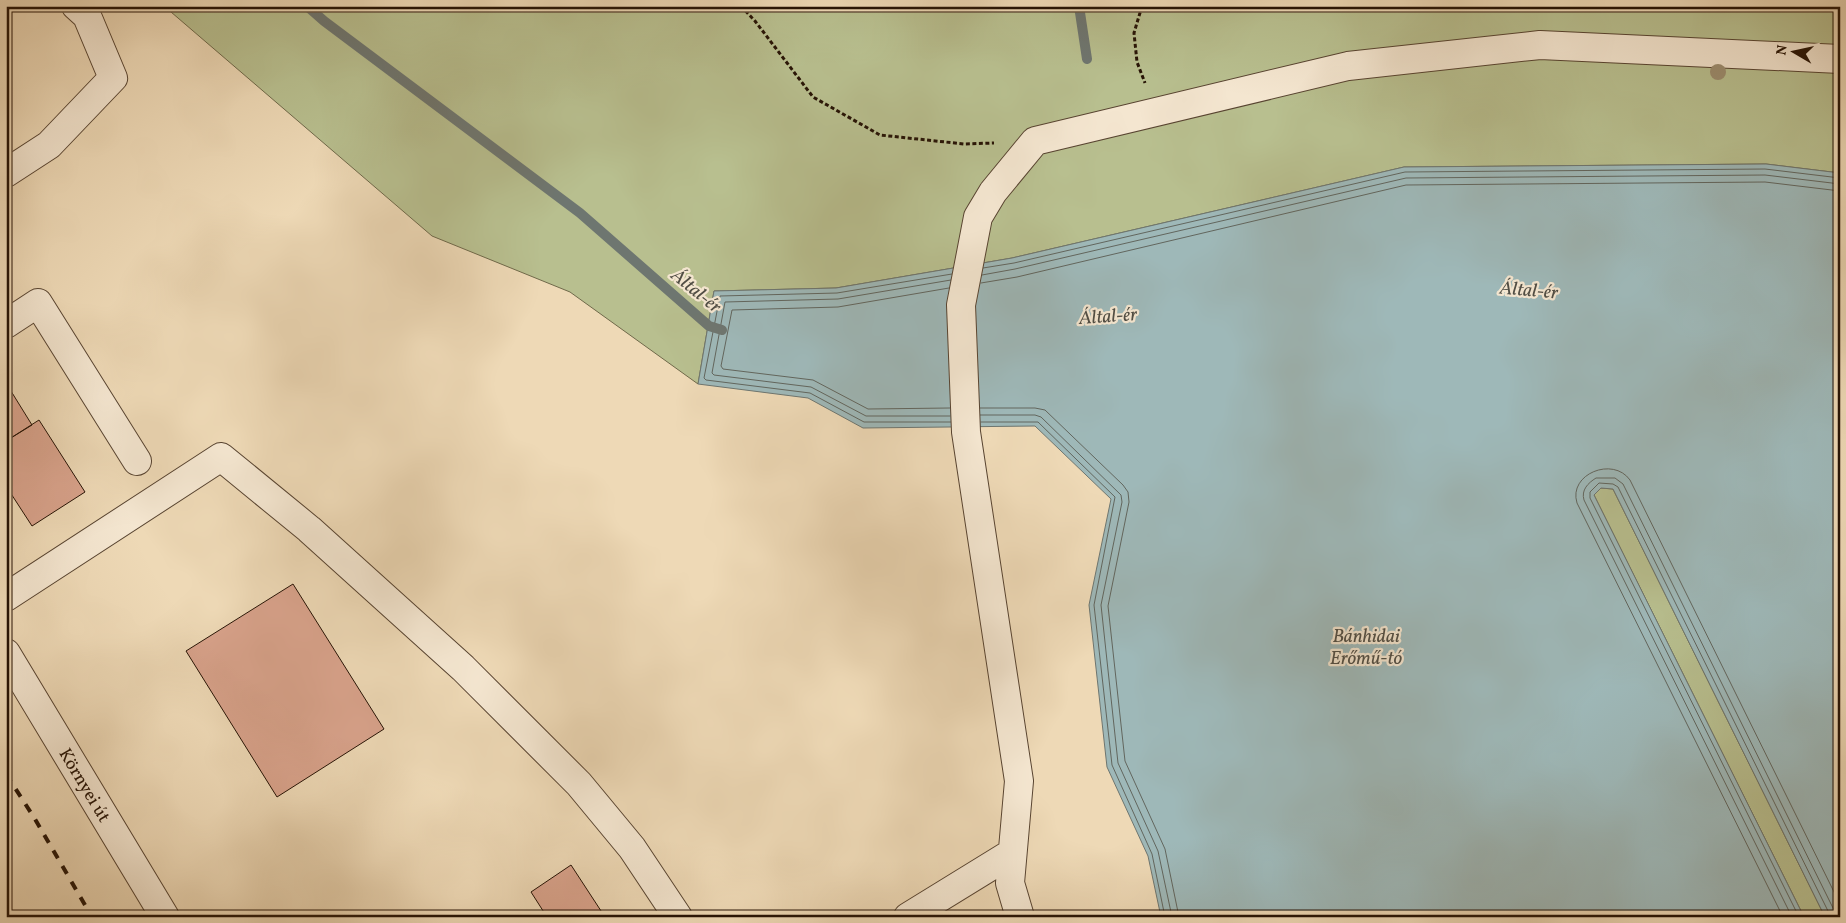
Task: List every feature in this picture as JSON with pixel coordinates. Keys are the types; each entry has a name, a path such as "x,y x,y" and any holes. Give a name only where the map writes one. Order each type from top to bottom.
{"street":[{"path":"6,173 49,145 113,78 87,16 76,6"},
{"path":"1020,917 1010,882 1019,781 966,432 960,305 978,217 993,192 1035,141 1348,66 1540,45 1840,59"},
{"path":"6,324 38,303 136,461"},
{"path":"6,597 221,457 309,529 463,668 579,784 632,848 678,917"},
{"name":"Környei út","path":"6,653 165,917"},
{"path":"908,917 1012,853"}],"path":[{"path":"741,6 755,21 813,97 880,135 964,144 1035,141"},
{"path":"1142,6 1134,34 1137,62 1158,113"}],"green space":[{"path":"164,6 1840,6 1840,173 1766,164 1404,167 1012,258 836,288 714,291 698,384 570,292 432,236"},
{"path":"1601,488 1613,489 1825,917 1804,917 1594,495"}],"water":[{"name":"Bánhidai Erőmű-tó","path":"1766,164 1840,173 1840,917 1825,917 1613,489 1601,488 1594,495 1804,917 1161,917 1148,856 1107,767 1089,605 1111,499 1035,426 863,428 808,398 698,384 714,291 836,288 1012,258 1404,167"}],"building":[{"path":"6,383 32,425 6,441"},
{"path":"39,420 85,492 32,526 6,486 6,441"},
{"path":"293,584 384,729 277,797 186,651"},
{"path":"571,865 605,917 547,917 531,892"}],"waterway":[{"name":"Által-ér","path":"307,6 324,21 580,213 709,326 722,330"},
{"path":"1079,6 1087,59"}],"railway":[{"path":"6,774 35,819 92,917"}]}
